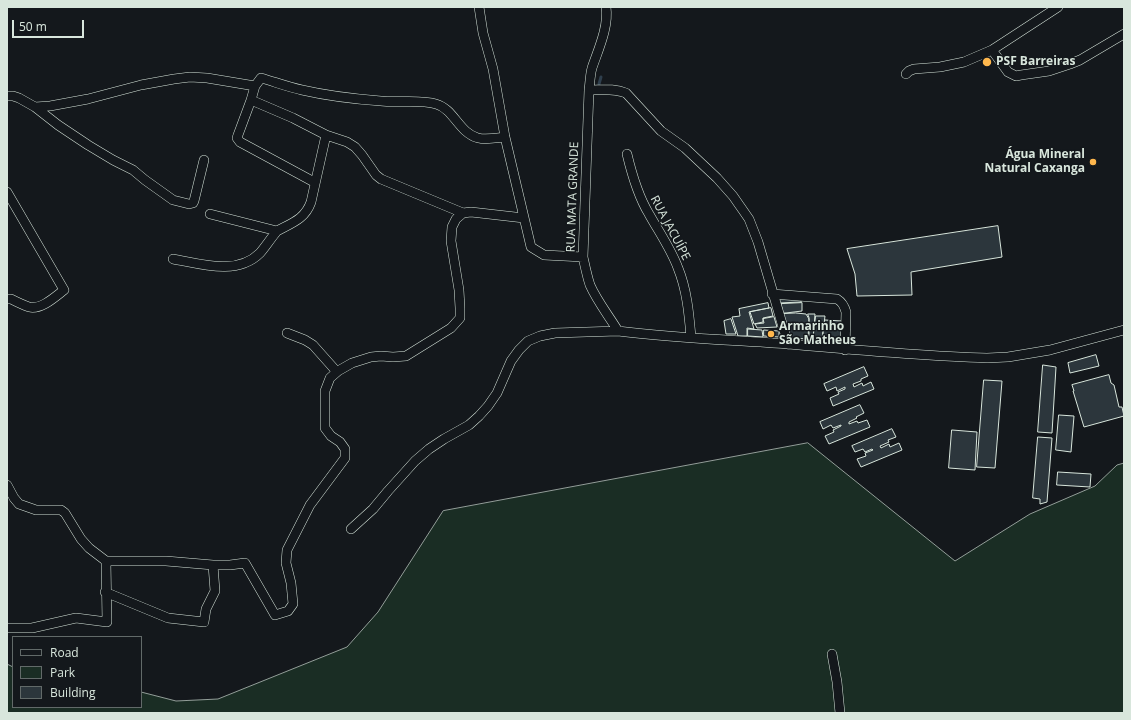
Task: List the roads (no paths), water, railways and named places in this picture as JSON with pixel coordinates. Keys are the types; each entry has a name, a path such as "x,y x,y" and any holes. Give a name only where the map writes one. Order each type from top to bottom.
{"street":[{"path":"479,7 483,33 496,84 505,137 531,247 544,255 583,257"},
{"name":"RUA MATA GRANDE","path":"606,7 606,26 592,70 589,90 583,257 590,285 618,331"},
{"path":"906,74 914,69 940,67 964,62 992,50 1055,8"},
{"path":"992,50 1008,72 1016,76 1021,76 1049,71 1080,60 1124,34"},
{"path":"35,107 50,106 88,99 141,85 190,77 207,78 255,86"},
{"path":"314,182 240,142 237,138 255,86 261,78 302,90 343,98 385,102 427,102 436,104 447,110 468,133 474,136 479,138 505,137"},
{"path":"589,90 613,89 626,93 661,131 685,148 733,196 749,219 758,242 772,294 788,344"},
{"path":"7,96 19,98 35,107 58,125 88,145 133,170 173,200 189,204 194,201 204,160"},
{"path":"251,100 293,118 326,135 347,142 362,154 376,175 381,179 463,213 471,212 524,218"},
{"path":"173,259 215,267 231,267 246,263 259,254 277,231 300,218 308,210 326,135"},
{"name":"RUA JACUÍPE","path":"627,154 633,178 648,214 679,269 685,291 691,338"},
{"path":"7,192 64,290 38,307 31,307 7,299"},
{"path":"7,485 10,500 36,510 61,510 65,513 85,544 106,561 166,561 214,565 244,563 275,615 288,611 293,604 291,583 286,563 287,550 310,505 345,458 345,449 340,442 331,436 325,428 326,391 330,378 352,363 371,357 406,356 451,328 460,318 459,290 451,241 452,227 456,219 463,213"},
{"path":"210,214 277,231"},
{"path":"772,294 837,299 841,302 845,306 846,312 845,350"},
{"path":"351,529 373,509 415,461 429,449 469,425 480,416 497,393 511,361 519,350 528,341 540,336 555,333 618,331 657,336 788,344 845,350 965,358 987,358 1008,357 1050,350 1124,330"},
{"path":"287,333 313,345 337,372"},
{"path":"7,628 32,628 76,618 107,622 105,592 106,561"},
{"path":"105,592 168,618 204,622 206,609 215,591 214,565"},
{"path":"832,654 840,713"}],"waterway":[{"path":"599,84 601,77"}],"place":[{"name":"PSF Barreiras","path":"987,62"},
{"name":"Água Mineral Natural Caxanga","path":"1093,162"},
{"name":"Armarinho São Matheus","path":"771,334"}]}
